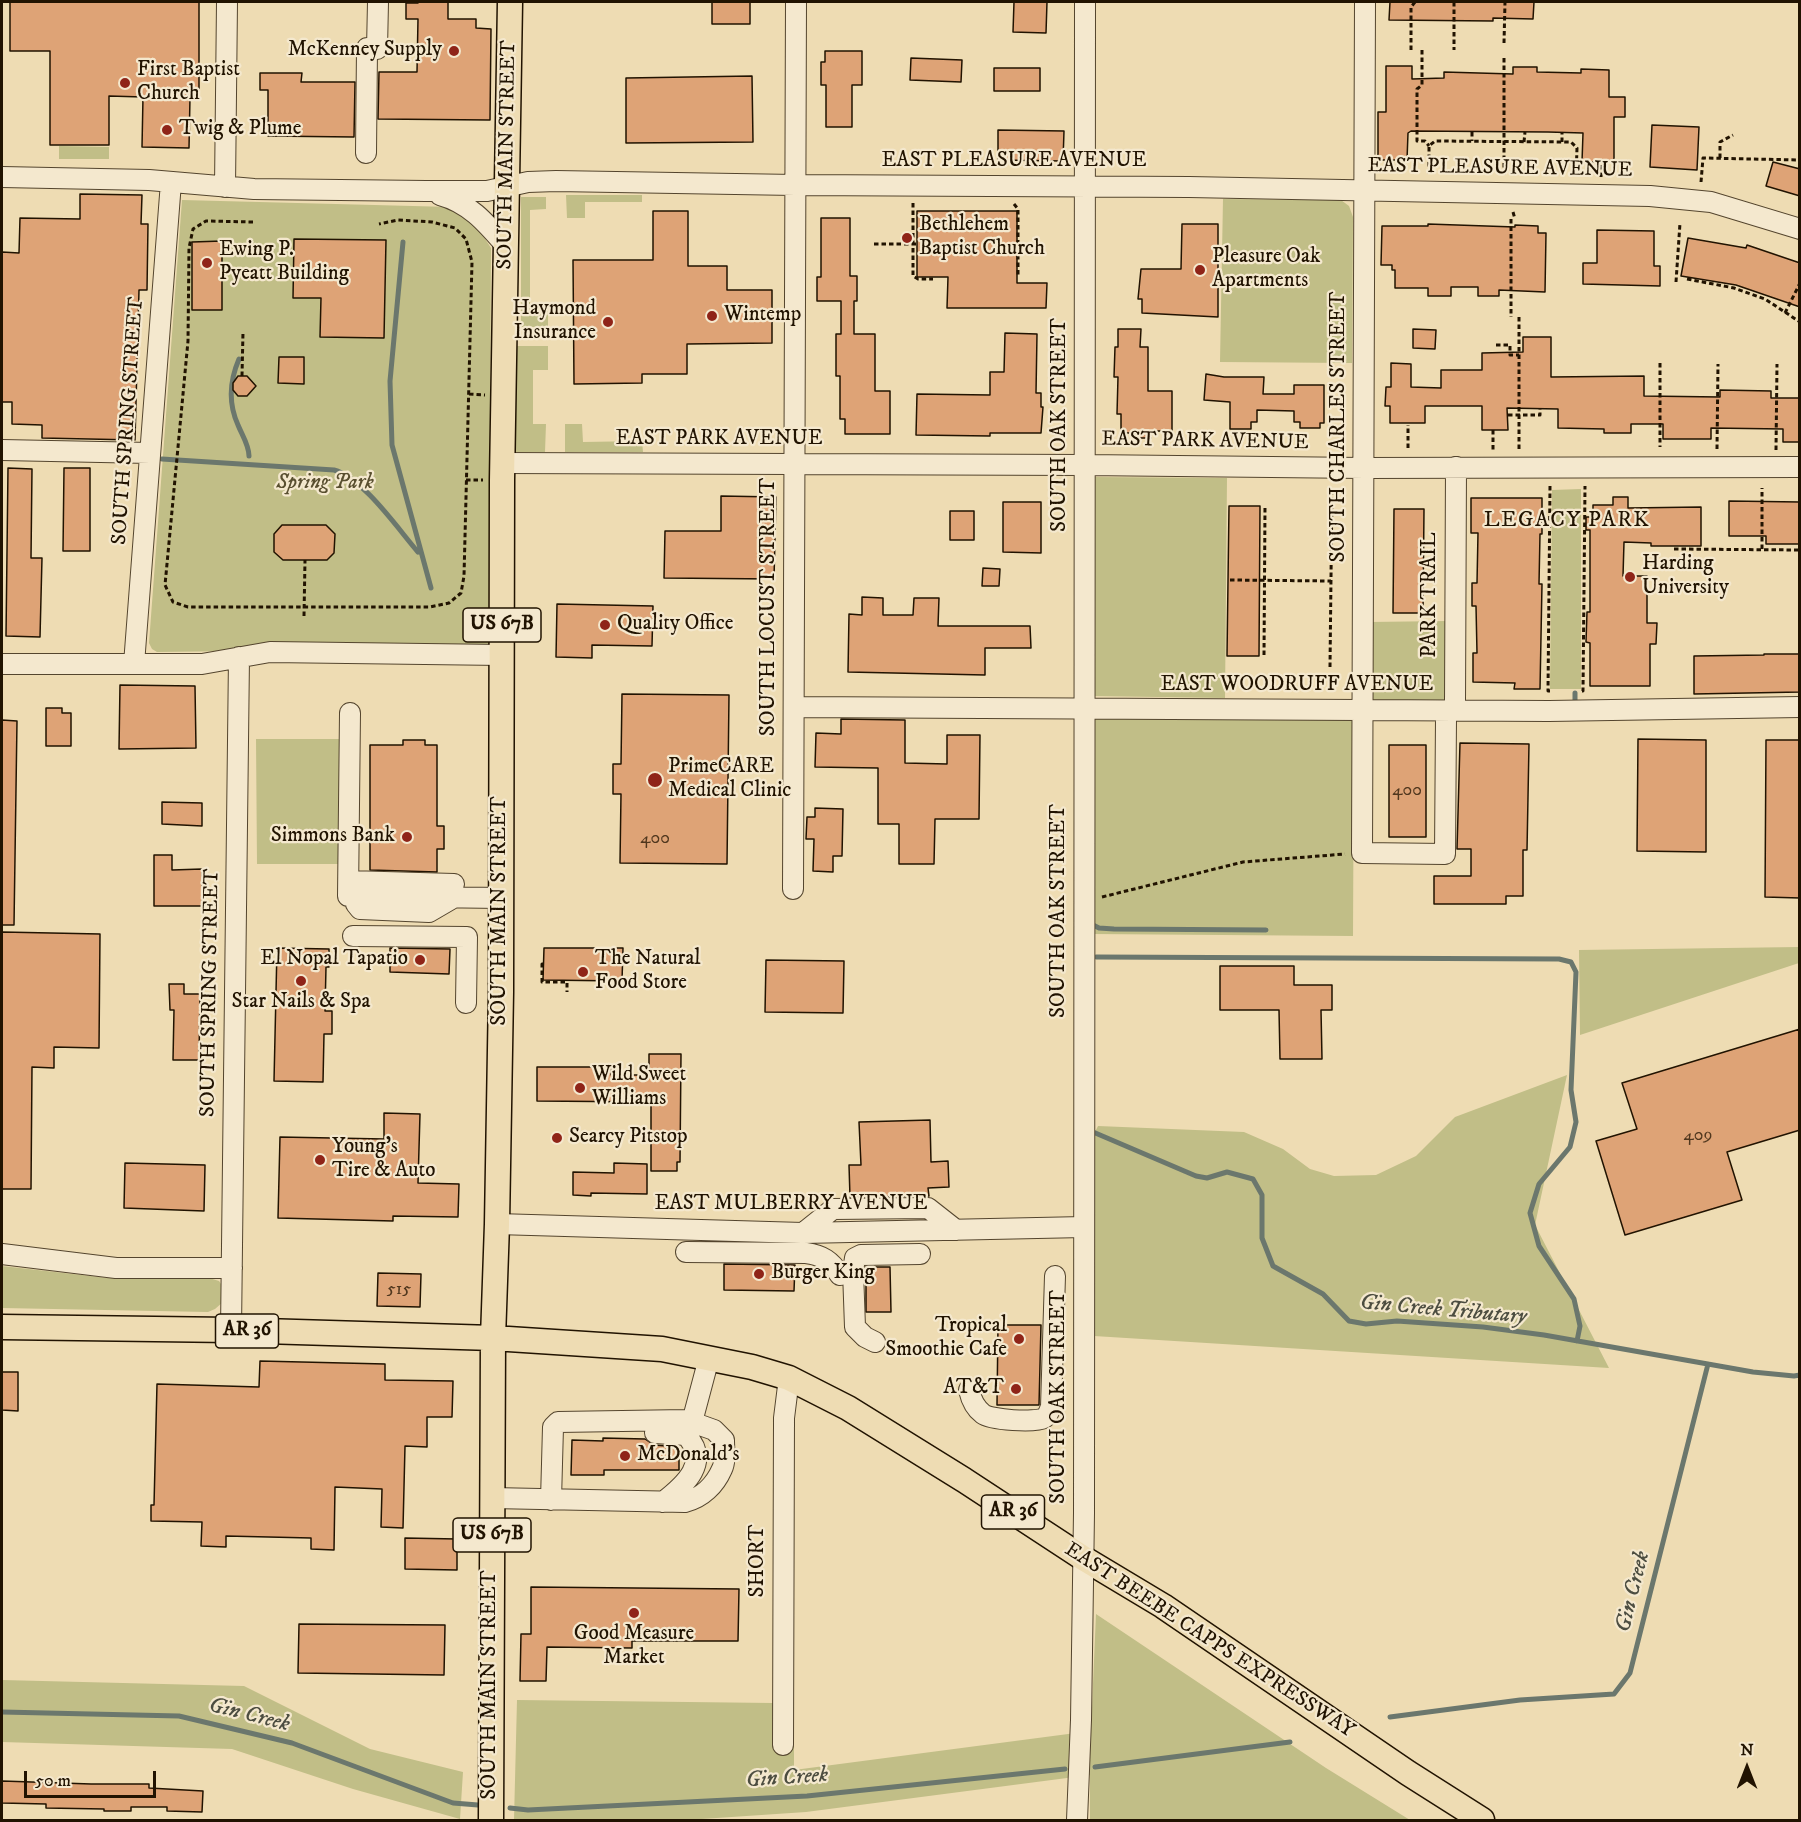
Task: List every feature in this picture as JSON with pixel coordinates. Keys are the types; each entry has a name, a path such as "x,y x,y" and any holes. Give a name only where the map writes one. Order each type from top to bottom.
{"main road":[{"name":"SOUTH MAIN STREET","path":"491,1821 493,1338 498,1224 501,898 502,463 510,2"},
{"name":"AR 36","path":"2,1327 231,1330 493,1338"},
{"name":"EAST BEEBE CAPPS EXPRESSWAY","path":"493,1338 662,1349 752,1367 789,1378 848,1408 1083,1558 1163,1606 1482,1821"}],"street":[{"path":"225,187 227,2"},
{"path":"366,153 368,48 377,49 378,2"},
{"name":"SOUTH LOCUST STREET","path":"793,889 796,2"},
{"name":"SOUTH OAK STREET","path":"1077,1821 1083,1558 1085,2"},
{"name":"SOUTH CHARLES STREET","path":"1362,853 1365,2"},
{"name":"EAST PLEASURE AVENUE","path":"2,177 171,182 254,189 426,191 487,191 528,182 556,181 1650,196 1711,202 1800,230"},
{"name":"SOUTH SPRING STREET","path":"134,664 171,182"},
{"path":"426,191 446,196 477,213 507,247"},
{"path":"2,450 150,453"},
{"name":"EAST PARK AVENUE","path":"502,463 1364,468 1800,466"},
{"name":"PARK TRAIL","path":"1362,853 1445,854 1446,718 1455,703 1456,467"},
{"path":"2,664 202,664 270,652 502,655"},
{"name":"SOUTH SPRING STREET","path":"231,1330 239,657"},
{"name":"EAST WOODRUFF AVENUE","path":"794,707 1450,711 1623,711 1800,707"},
{"path":"350,713 349,888 360,909 429,912 454,891"},
{"path":"349,888 454,891 501,898"},
{"path":"353,936 467,937 466,1003"},
{"name":"EAST MULBERRY AVENUE","path":"498,1224 803,1233 1084,1227"},
{"path":"686,1252 806,1253 818,1255 829,1261 840,1275"},
{"path":"2,1254 116,1268 232,1268"},
{"path":"875,1342 865,1337 855,1327 853,1271 855,1258 861,1255 920,1254"},
{"path":"969,1390 971,1401 985,1415 1035,1421 1049,1414 1055,1276"},
{"path":"692,1422 709,1358"},
{"name":"SHORT","path":"783,1744 784,1418 789,1378"},
{"path":"492,1498 551,1500 685,1502 696,1499 710,1488 723,1467 724,1440 714,1430 686,1420 558,1422 553,1427 551,1500"},
{"path":"553,1434 671,1432 686,1435 692,1442 695,1455 694,1472 682,1487 663,1502"}],"path":[{"path":"1411,50 1412,7 1415,2"},
{"path":"1454,2 1454,50"},
{"path":"1504,2 1504,43"},
{"path":"1422,50 1422,85 1417,89 1418,141 1425,141 1429,146 1430,177"},
{"path":"1504,58 1504,178"},
{"path":"1472,132 1472,141"},
{"path":"1524,142 1525,132"},
{"path":"1562,133 1562,142"},
{"path":"1720,158 1720,142 1733,135"},
{"path":"1429,146 1435,141 1571,142 1577,148 1576,179"},
{"path":"1701,182 1703,158 1800,160"},
{"path":"1601,179 1602,162"},
{"path":"913,202 915,244 913,276 918,279 933,279"},
{"path":"1013,202 1018,208 1018,277"},
{"path":"1511,317 1513,212"},
{"path":"253,222 206,221 193,229 189,248 188,341 165,585 173,602 188,607 430,607 449,603 461,593 464,576 472,262 466,239 455,228 432,222 398,220 379,224"},
{"path":"1676,282 1680,223"},
{"path":"874,244 915,244"},
{"path":"1687,279 1734,288 1765,299 1800,322"},
{"path":"1785,313 1800,283"},
{"path":"1519,317 1519,453"},
{"path":"242,376 243,332"},
{"path":"1496,345 1510,345 1510,355 1519,355"},
{"path":"1660,363 1660,447"},
{"path":"1717,452 1718,364"},
{"path":"1776,452 1777,364"},
{"path":"1508,415 1540,415 1540,409"},
{"path":"1408,425 1408,448"},
{"path":"1493,430 1493,453"},
{"path":"1550,486 1548,691 1557,691"},
{"path":"1575,691 1583,692 1585,486"},
{"path":"1330,667 1332,488"},
{"path":"1762,488 1762,549"},
{"path":"1264,655 1265,506"},
{"path":"1674,549 1800,550"},
{"path":"304,616 305,560"},
{"path":"1230,580 1331,580"},
{"path":"1084,902 1243,862 1362,853"},
{"path":"543,964 542,982 567,982 567,992"}],"green space":[{"path":"59,146 109,147 109,159 59,159"},
{"path":"566,195 642,195 642,202 585,202 585,218 567,218"},
{"path":"521,197 546,197 546,209 530,210 530,310 548,310 548,327 521,327"},
{"path":"1223,199 1341,200 1349,206 1353,217 1352,363 1220,362"},
{"name":"Spring Park","path":"182,200 451,207 473,220 491,248 489,648 157,652 152,649 149,643"},
{"path":"516,346 548,346 548,370 533,370 533,424 546,424 545,452 516,452"},
{"path":"565,424 582,424 583,442 642,441 643,452 565,452"},
{"path":"1094,477 1227,478 1225,698 1091,696"},
{"path":"1581,489 1581,689 1550,689 1552,490"},
{"path":"1447,621 1447,702 1369,702 1369,622"},
{"path":"1095,717 1354,718 1353,936 1092,934"},
{"path":"256,739 346,739 345,864 257,864"},
{"path":"1799,947 1799,963 1580,1035 1579,950"},
{"path":"1567,1075 1535,1225 1609,1368 1094,1336 1090,1142 1098,1126 1244,1132 1283,1149 1310,1169 1334,1176 1376,1175 1416,1156 1455,1117"},
{"path":"2,1266 108,1278 206,1277 219,1281 225,1290 223,1302 208,1312 2,1308"},
{"path":"1096,1614 1326,1768 1410,1820 1090,1820 1090,1775 806,1812 687,1820 514,1820 517,1700 773,1703 773,1746 794,1746 794,1770 1091,1731"},
{"path":"2,1680 244,1686 370,1749 463,1772 460,1819 353,1789 232,1749 2,1742"}],"building":[{"name":"First Baptist Church","path":"10,2 199,2 199,97 190,97 189,148 142,147 143,97 109,96 109,145 50,145 50,51 10,51"},
{"name":"McKenney Supply","path":"448,2 448,19 476,19 476,28 491,29 490,120 378,119 379,72 417,72 418,19 406,19 406,3"},
{"path":"712,2 750,2 750,24 712,24"},
{"path":"1014,2 1047,2 1046,33 1013,32"},
{"path":"1390,2 1534,2 1533,19 1389,20"},
{"path":"825,51 862,51 862,85 852,85 852,127 826,127 826,85 821,85 821,62 825,62"},
{"path":"911,58 962,60 961,82 910,80"},
{"path":"1386,66 1412,66 1412,79 1444,78 1444,72 1513,74 1513,67 1537,67 1537,72 1581,73 1581,69 1609,70 1609,97 1625,97 1625,117 1614,117 1614,162 1582,162 1583,133 1548,132 1411,131 1408,133 1407,160 1378,160 1378,112 1386,112"},
{"path":"994,68 1040,68 1040,91 994,91"},
{"path":"260,73 302,73 301,82 355,82 354,137 268,136 268,90 260,90"},
{"path":"752,76 753,142 626,143 626,78"},
{"path":"1652,125 1699,127 1697,170 1650,167"},
{"path":"998,130 1064,131 1063,161 998,160"},
{"path":"1773,162 1800,169 1800,196 1766,186"},
{"path":"80,194 142,195 141,224 148,224 147,290 139,290 135,440 42,438 42,425 12,424 12,402 2,402 2,252 19,253 20,218 80,219"},
{"path":"653,211 688,211 688,266 727,266 727,290 772,290 772,343 687,344 687,374 642,374 642,383 574,384 573,260 653,260"},
{"path":"917,211 1017,211 1017,283 1047,283 1046,308 947,308 948,277 917,277"},
{"path":"821,218 850,218 850,276 857,276 854,334 875,334 875,391 890,391 890,434 845,434 845,419 840,419 840,376 836,376 836,334 841,334 841,301 817,301 817,277 821,277"},
{"name":"Pleasure Oak Apartments","path":"1182,224 1218,224 1218,317 1142,313 1142,299 1138,299 1141,269 1181,269"},
{"path":"1428,224 1538,226 1538,233 1546,233 1545,292 1499,290 1499,296 1478,296 1478,287 1451,287 1451,296 1428,296 1428,288 1395,288 1395,270 1392,270 1392,265 1381,265 1382,226 1428,226"},
{"path":"1597,230 1654,231 1654,266 1660,266 1660,286 1583,284 1583,263 1597,263"},
{"path":"1688,238 1746,248 1747,245 1800,263 1800,307 1736,285 1681,276"},
{"path":"294,239 386,240 384,338 320,337 321,298 293,298"},
{"name":"Ewing P. Pyeatt Building","path":"222,241 222,310 192,310 192,242"},
{"path":"1118,329 1141,329 1140,347 1148,347 1148,391 1172,391 1172,431 1151,431 1151,438 1135,438 1135,433 1121,433 1121,414 1117,414 1118,377 1114,377"},
{"path":"1413,329 1436,330 1435,349 1413,348"},
{"path":"1005,333 1037,334 1036,393 1041,393 1041,407 1043,407 1041,433 990,433 990,436 916,435 917,394 990,395 990,372 1004,372"},
{"path":"1523,337 1551,337 1551,377 1644,376 1644,396 1720,397 1720,390 1771,391 1771,398 1800,398 1800,442 1783,442 1783,429 1711,428 1711,439 1663,439 1663,424 1631,424 1631,433 1604,433 1604,429 1558,428 1558,409 1507,408 1508,430 1482,430 1482,406 1425,406 1425,423 1390,423 1390,406 1385,406 1386,387 1391,387 1391,363 1411,364 1411,387 1441,388 1441,370 1482,370 1482,353 1523,352"},
{"path":"279,357 304,357 304,384 278,383"},
{"path":"1206,374 1224,377 1264,377 1263,394 1294,394 1294,385 1324,385 1324,423 1320,423 1320,428 1300,428 1300,422 1294,422 1294,411 1257,410 1257,422 1251,422 1251,429 1230,429 1230,402 1204,400"},
{"path":"238,376 247,376 256,386 247,396 238,396 233,390 233,383"},
{"path":"8,468 32,469 31,558 42,558 40,637 6,636"},
{"path":"64,468 90,468 90,551 63,551"},
{"path":"721,496 776,497 774,579 664,578 665,531 721,531"},
{"path":"1613,497 1628,497 1628,508 1701,507 1701,546 1651,546 1651,543 1624,542 1623,576 1647,576 1647,623 1657,623 1656,644 1650,644 1650,686 1590,686 1590,643 1586,642 1587,612 1590,612 1590,530 1586,530 1586,517 1593,517 1593,505 1613,505"},
{"path":"1471,498 1542,498 1539,584 1542,584 1540,689 1514,689 1515,683 1473,682 1473,653 1477,653 1476,606 1472,606 1472,583 1477,583 1478,533 1471,533"},
{"path":"1729,501 1800,502 1800,544 1766,544 1766,536 1729,536"},
{"path":"1003,502 1041,502 1041,553 1003,552"},
{"path":"1229,506 1260,506 1259,656 1227,656"},
{"path":"1394,509 1424,509 1423,613 1393,613"},
{"path":"950,511 974,511 974,540 950,540"},
{"path":"282,525 326,525 335,534 334,553 327,560 283,560 274,552 274,534"},
{"path":"983,568 1000,569 999,586 982,586"},
{"path":"862,597 883,598 883,615 913,615 914,598 939,598 938,626 1030,626 1031,648 985,648 985,675 848,672 849,614 862,615"},
{"name":"Quality Office","path":"557,604 653,606 652,646 592,645 592,658 556,657"},
{"path":"1800,654 1800,692 1694,694 1694,656"},
{"path":"120,685 195,686 196,748 119,749"},
{"path":"622,694 729,695 727,864 620,863 621,794 613,794 613,764 621,764"},
{"path":"46,708 62,708 62,713 71,713 71,746 46,746"},
{"path":"841,719 905,720 905,763 947,764 947,735 980,735 979,819 935,819 934,864 899,864 899,824 878,824 878,768 815,767 816,733 841,734"},
{"path":"2,720 17,721 14,925 2,925"},
{"path":"1638,739 1706,740 1706,852 1637,851"},
{"name":"Simmons Bank","path":"403,740 425,740 425,745 437,745 437,826 444,826 444,849 437,849 437,872 370,870 370,745 403,745"},
{"path":"1766,740 1800,740 1800,898 1765,897"},
{"path":"1460,743 1529,744 1527,850 1523,850 1523,896 1506,896 1506,904 1434,904 1434,876 1471,876 1471,849 1457,849"},
{"path":"1389,745 1426,745 1426,837 1389,837"},
{"path":"162,802 202,803 202,826 162,824"},
{"path":"815,808 843,809 842,856 833,856 833,872 813,871 814,839 806,839 807,817 815,817"},
{"path":"154,855 172,855 172,870 202,869 202,906 154,906"},
{"path":"2,932 100,934 99,1048 54,1047 54,1068 32,1067 31,1189 2,1189"},
{"path":"277,948 329,949 329,967 326,967 325,1011 332,1011 332,1034 324,1034 323,1082 274,1081"},
{"name":"El Nopal Tapatio","path":"390,948 450,949 449,974 390,972"},
{"name":"The Natural Food Store","path":"544,948 623,948 622,981 543,980"},
{"path":"766,960 844,961 843,1013 765,1012"},
{"path":"1220,966 1294,966 1294,985 1332,985 1332,1010 1321,1010 1322,1059 1280,1059 1279,1010 1220,1010"},
{"path":"169,984 184,984 184,994 200,994 199,1060 173,1060 174,1010 170,1010"},
{"path":"1800,1029 1800,1130 1727,1152 1742,1200 1625,1235 1596,1141 1637,1129 1622,1083"},
{"path":"649,1054 681,1054 680,1162 677,1162 677,1171 651,1171 651,1102 537,1101 537,1067 611,1067 611,1075 640,1075 640,1069 649,1069"},
{"name":"Young's Tire & Auto","path":"384,1113 420,1114 418,1183 459,1184 458,1217 393,1216 393,1221 278,1218 280,1137 384,1139"},
{"path":"930,1120 931,1162 948,1161 949,1187 928,1188 929,1196 850,1197 849,1165 861,1165 859,1122"},
{"path":"125,1163 205,1165 204,1211 124,1208"},
{"path":"614,1163 647,1164 647,1194 573,1195 573,1172 614,1173"},
{"name":"Burger King","path":"724,1264 795,1265 794,1291 724,1290"},
{"path":"866,1267 890,1267 891,1312 866,1312"},
{"path":"378,1273 421,1274 420,1307 377,1306"},
{"path":"998,1325 1041,1325 1039,1405 997,1405"},
{"path":"260,1361 385,1364 385,1380 453,1381 452,1417 427,1417 427,1447 405,1446 403,1528 381,1527 382,1489 335,1487 334,1550 311,1549 311,1538 226,1536 226,1547 201,1546 202,1522 151,1521 151,1505 154,1505 157,1384 259,1387"},
{"path":"2,1372 18,1372 18,1411 2,1410"},
{"name":"McDonald's","path":"603,1438 645,1439 654,1445 679,1447 679,1470 604,1470 604,1475 571,1475 572,1440 603,1441"},
{"path":"405,1538 457,1539 457,1570 405,1569"},
{"path":"531,1587 739,1589 738,1641 632,1641 632,1648 547,1647 546,1681 520,1681 521,1634 531,1634"},
{"path":"299,1624 445,1625 444,1675 298,1673"},
{"path":"2,1781 149,1784 149,1788 203,1791 202,1812 167,1811 167,1807 131,1807 131,1811 104,1811 104,1809 46,1808 46,1804 2,1803"}],"waterway":[{"path":"403,242 390,381 392,445 431,588"},
{"path":"239,359 232,383 232,400 235,417 247,444 249,456"},
{"path":"162,459 334,470 357,483 368,493 418,552"},
{"path":"1575,693 1575,700"},
{"path":"1091,924 1099,928 1114,929 1266,930"},
{"path":"1096,957 1559,959 1571,962 1576,972 1571,1090 1576,1122 1570,1147 1539,1184 1530,1213 1539,1246 1574,1299 1580,1326 1577,1341"},
{"name":"Gin Creek Tributary","path":"1093,1132 1196,1176 1207,1178 1227,1172 1253,1179 1262,1195 1262,1238 1273,1266 1323,1294 1349,1321 1366,1324 1397,1321 1483,1327 1544,1335 1753,1372 1800,1375"},
{"name":"Gin Creek","path":"1390,1717 1520,1700 1614,1694 1630,1673 1708,1364"},
{"name":"Gin Creek","path":"2,1712 179,1716 292,1743 453,1803 478,1805"},
{"name":"Gin Creek","path":"1095,1767 1290,1742"},
{"name":"Gin Creek","path":"510,1808 528,1810 807,1796 1065,1769"}],"place":[{"name":"McKenney Supply","path":"454,51"},
{"name":"First Baptist Church","path":"125,83"},
{"name":"Twig & Plume","path":"167,130"},
{"name":"Bethlehem Baptist Church","path":"907,238"},
{"name":"Ewing P. Pyeatt Building","path":"207,263"},
{"name":"Pleasure Oak Apartments","path":"1200,270"},
{"name":"Wintemp","path":"712,316"},
{"name":"Haymond Insurance","path":"608,322"},
{"name":"Harding University","path":"1630,577"},
{"name":"Quality Office","path":"605,625"},
{"name":"PrimeCARE Medical Clinic","path":"655,780"},
{"name":"Simmons Bank","path":"407,837"},
{"name":"El Nopal Tapatio","path":"420,960"},
{"name":"The Natural Food Store","path":"583,972"},
{"name":"Star Nails & Spa","path":"301,981"},
{"name":"Wild Sweet Williams","path":"580,1088"},
{"name":"Searcy Pitstop","path":"557,1138"},
{"name":"Young's Tire & Auto","path":"320,1160"},
{"name":"Burger King","path":"759,1274"},
{"name":"Tropical Smoothie Cafe","path":"1019,1339"},
{"name":"AT&T","path":"1016,1389"},
{"name":"McDonald's","path":"625,1456"},
{"name":"Good Measure Market","path":"634,1613"}],"district":[{"name":"LEGACY PARK","path":"1567,521"}]}
